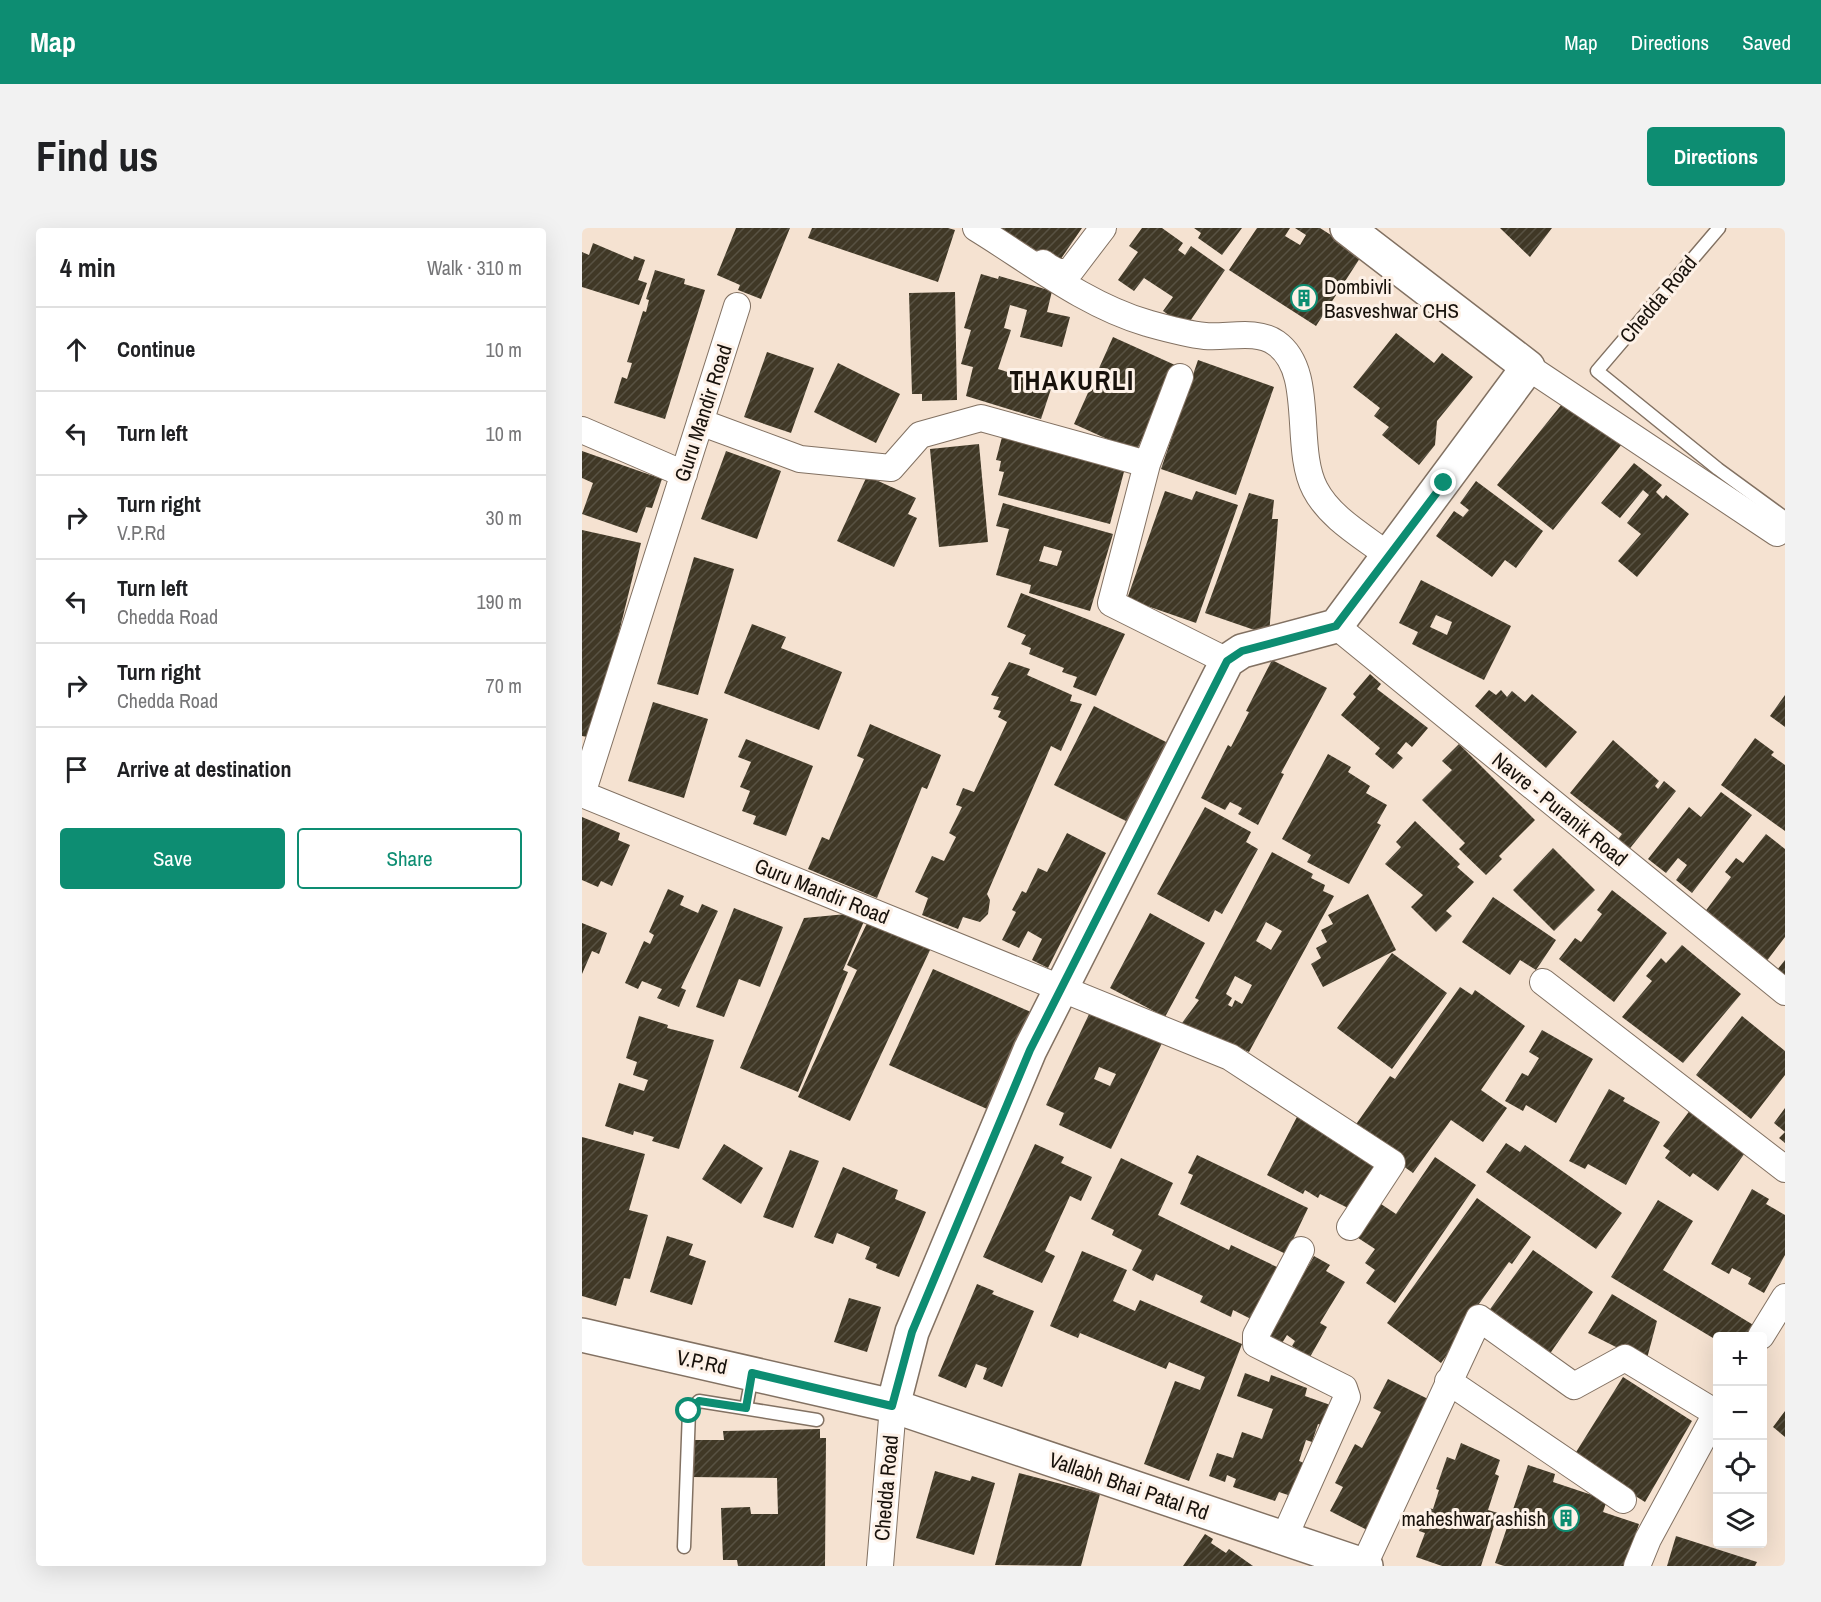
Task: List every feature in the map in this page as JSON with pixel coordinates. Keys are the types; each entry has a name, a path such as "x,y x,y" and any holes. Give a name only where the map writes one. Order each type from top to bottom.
{"street":[{"path":"976,228 1101,305 1119,312 1146,322 1205,336 1255,335 1276,343 1296,368 1303,453 1315,489 1336,515 1389,556"},
{"path":"992,228 1054,271 1064,273 1071,270 1103,228"},
{"path":"1347,228 1528,367 1781,525"},
{"name":"Guru Mandir Road","path":"737,306 582,794 1230,1057 1392,1164 1350,1227"},
{"path":"1180,377 1148,464 1111,603 1227,661 1242,651 1336,626 1528,367"},
{"path":"700,422 800,459 891,468 920,435 981,418 1148,464"},
{"path":"582,430 684,474"},
{"name":"Navre - Puranik Road","path":"1336,626 1785,992"},
{"name":"Chedda Road","path":"880,1566 892,1406 912,1332 1030,1050 1227,661"},
{"path":"1543,982 1785,1168"},
{"path":"1284,1538 1347,1396 1344,1388 1256,1344 1256,1335 1301,1250"},
{"path":"1763,1332 1785,1297"},
{"path":"1365,1566 1448,1381 1479,1318 1574,1386 1625,1358 1713,1409"},
{"name":"V.P.Rd","path":"582,1335 892,1406"},
{"path":"1448,1381 1623,1500"},
{"name":"Vallabh Bhai Patal Rd","path":"892,1406 1365,1566"},
{"path":"1637,1566 1648,1539 1713,1418"}],"lane":[{"name":"Chedda Road","path":"1719,228 1597,371 1718,469 1781,525"},
{"path":"746,1408 752,1373"},
{"path":"684,1547 689,1411 699,1401 817,1420"}],"building":[{"path":"736,228 790,228 761,299 738,290 740,285 717,275"},
{"path":"812,228 948,228 955,230 938,282 808,238"},
{"path":"1000,228 1082,228 1056,266"},
{"path":"1142,228 1162,228 1183,243 1178,250 1185,255 1191,246 1225,270 1186,327 1163,311 1173,297 1144,278 1134,291 1118,280 1138,252 1129,246"},
{"path":"1194,228 1242,228 1222,255 1198,238 1201,233"},
{"name":"Dombivli Basveshwar CHS","path":"1257,228 1290,228 1285,236 1300,245 1306,235 1295,228 1320,228 1362,255 1316,326 1229,270"},
{"path":"1500,228 1552,228 1530,257"},
{"path":"593,243 633,260 634,256 645,260 638,280 647,283 639,305 582,287 582,252 589,255"},
{"path":"655,270 685,279 684,284 705,290 665,419 614,403 622,377 627,379 632,363 627,362 643,311 646,312 649,300 646,299"},
{"path":"981,274 998,279 999,276 1052,291 1047,312 1070,317 1062,347 1020,337 1027,310 1010,305 1004,328 1011,330 998,369 1052,386 1041,419 966,396 973,367 961,364 971,330 964,328"},
{"path":"955,292 957,400 922,401 922,394 912,394 909,293"},
{"path":"1396,333 1434,363 1442,353 1473,377 1437,421 1435,445 1419,465 1382,435 1389,427 1374,416 1380,408 1353,387"},
{"path":"1113,337 1175,365 1136,452 1074,424"},
{"path":"767,352 814,368 791,433 744,417"},
{"path":"1198,360 1274,387 1236,495 1161,469"},
{"path":"838,363 900,394 876,443 814,412"},
{"path":"1566,399 1622,444 1553,530 1497,485"},
{"path":"1002,437 1125,468 1110,524 998,495 1004,472 999,471 1001,461 996,460"},
{"path":"979,444 988,542 939,547 930,449"},
{"path":"582,451 662,479 652,508 646,507 637,533 582,514 593,483 582,478"},
{"path":"726,451 781,471 757,539 701,519"},
{"path":"1634,463 1662,485 1656,492 1663,499 1666,495 1689,514 1637,577 1618,561 1641,534 1627,523 1649,495 1643,490 1620,518 1601,503"},
{"path":"867,476 916,498 908,514 917,518 894,567 837,541"},
{"path":"1476,481 1543,531 1516,568 1505,560 1492,577 1436,536 1454,511 1463,517 1469,510 1460,503"},
{"path":"1165,491 1192,500 1196,491 1238,505 1196,623 1127,599"},
{"path":"1249,493 1274,500 1272,519 1278,519 1269,635 1205,613"},
{"path":"1003,503 1113,534 1090,611 1029,593 1031,585 996,575 1009,529 996,526","holes":["1044,546 1062,551 1057,566 1039,561"]},
{"path":"582,530 641,543 593,738 582,736"},
{"path":"694,557 734,569 698,695 657,684"},
{"path":"1421,580 1511,626 1484,680 1412,644 1418,632 1399,623","holes":["1436,615 1452,622 1447,635 1430,627"]},
{"path":"1021,593 1125,634 1096,696 1073,687 1077,677 1062,672 1064,668 1029,654 1031,648 1021,644 1026,635 1007,627"},
{"path":"752,624 786,637 781,648 842,672 819,730 724,693"},
{"path":"1272,660 1327,688 1281,773 1284,774 1258,825 1238,814 1242,808 1230,802 1225,810 1201,798 1228,745 1231,747"},
{"path":"1009,662 1030,669 1027,675 1072,695 1070,701 1082,704 1061,751 1051,746 987,894 990,900 988,914 980,922 963,917 958,929 922,915 928,898 915,892 932,856 944,861 956,837 949,833 962,807 956,805 963,788 974,792 1007,722 998,717 1001,711 993,709 999,697 991,695"},
{"path":"1370,674 1381,684 1377,689 1428,728 1412,747 1406,742 1397,753 1403,758 1393,769 1375,754 1380,748 1341,715 1356,697 1353,694"},
{"path":"1489,690 1496,695 1501,690 1507,697 1512,691 1525,702 1532,694 1577,732 1546,768 1475,706"},
{"path":"1785,695 1785,727 1770,716"},
{"path":"653,702 708,719 684,798 628,781"},
{"path":"1094,706 1168,743 1128,822 1054,785"},
{"path":"870,724 941,755 927,789 922,787 877,898 808,869 822,837 829,840 864,759 857,756"},
{"path":"1755,738 1774,752 1771,755 1785,765 1785,831 1721,785"},
{"path":"746,739 813,766 786,836 753,824 756,816 742,811 750,791 740,787 751,762 738,757"},
{"path":"1613,740 1659,781 1655,786 1658,789 1664,781 1676,791 1627,852 1615,843 1622,834 1570,793"},
{"path":"1459,744 1535,820 1499,856 1502,859 1486,875 1459,849 1465,843 1422,800 1452,770 1442,761"},
{"path":"1328,754 1351,767 1348,772 1370,786 1366,793 1387,805 1377,823 1381,825 1349,884 1307,862 1311,855 1282,839"},
{"path":"1721,792 1752,815 1692,893 1676,880 1687,865 1678,858 1666,873 1648,859 1689,807 1701,817"},
{"path":"1205,807 1251,832 1246,842 1258,849 1222,914 1215,910 1209,922 1157,894"},
{"path":"582,817 620,833 618,840 630,845 612,886 601,881 598,887 582,880"},
{"path":"1415,821 1460,864 1457,867 1474,882 1446,911 1452,916 1436,932 1411,907 1423,895 1385,864 1401,847 1396,842"},
{"path":"1067,833 1106,853 1048,968 1032,960 1042,939 1028,931 1019,948 1002,940 1016,912 1012,910 1022,891 1026,893 1038,868 1047,872"},
{"path":"1766,834 1785,849 1785,937 1763,966 1701,917 1731,877 1725,872 1736,858 1743,863"},
{"path":"1553,848 1595,890 1554,931 1513,890"},
{"path":"1272,852 1313,874 1311,878 1325,885 1323,891 1334,896 1249,1052 1182,1023 1199,1000 1195,998","holes":["1266,922 1282,931 1271,950 1256,941","1235,976 1252,985 1242,1004 1235,1000 1232,1007 1228,1005 1232,998 1226,994"]},
{"path":"668,889 684,896 680,905 698,913 702,904 718,911 681,988 686,990 679,1007 657,998 662,989 642,981 638,989 625,983 644,941 650,944 654,935 649,932"},
{"path":"1612,890 1667,933 1614,1002 1559,959 1575,938 1581,942 1602,914 1597,910"},
{"path":"1368,894 1396,950 1323,987 1311,964 1321,958 1316,948 1327,942 1321,930 1333,924 1328,915"},
{"path":"1493,897 1556,940 1536,970 1520,960 1510,975 1462,942"},
{"path":"734,908 783,927 760,987 739,979 724,1017 696,1007"},
{"path":"868,912 843,970 848,972 798,1092 740,1068 804,918"},
{"path":"1150,913 1205,943 1165,1017 1110,988"},
{"path":"869,919 931,948 850,1121 798,1097 857,970 847,965"},
{"path":"582,923 607,933 599,954 592,951 582,974"},
{"path":"1682,945 1741,994 1683,1063 1622,1017 1652,981 1646,976 1661,958 1666,963"},
{"path":"1392,953 1447,993 1392,1069 1337,1028"},
{"path":"1785,960 1785,984 1773,975"},
{"path":"933,969 1040,1016 996,1113 889,1065"},
{"path":"1460,987 1472,995 1475,990 1525,1026 1481,1090 1507,1108 1483,1142 1451,1120 1413,1173 1352,1130 1390,1076 1395,1079"},
{"path":"1091,1010 1163,1041 1111,1149 1059,1125 1064,1113 1046,1105","holes":["1099,1067 1116,1074 1110,1086 1094,1079"]},
{"path":"639,1016 668,1025 667,1028 714,1040 679,1149 652,1141 654,1137 634,1131 633,1135 605,1126 619,1083 644,1091 648,1080 633,1075 637,1062 626,1058"},
{"path":"1742,1016 1785,1051 1785,1075 1751,1119 1696,1075"},
{"path":"1542,1030 1593,1059 1556,1123 1526,1105 1523,1111 1505,1101 1522,1073 1528,1076 1539,1058 1529,1052"},
{"path":"1609,1089 1625,1098 1623,1101 1660,1122 1626,1185 1588,1164 1585,1169 1569,1161"},
{"path":"1785,1108 1785,1132 1774,1123"},
{"path":"1691,1109 1747,1150 1718,1191 1693,1173 1690,1177 1665,1158 1670,1151 1663,1146"},
{"path":"1299,1113 1379,1164 1352,1210 1320,1194 1318,1198 1305,1190 1303,1194 1267,1175"},
{"path":"1785,1132 1785,1143 1779,1138"},
{"path":"582,1137 645,1154 629,1210 648,1215 630,1279 624,1278 616,1306 582,1296"},
{"path":"1506,1143 1520,1152 1525,1145 1622,1213 1596,1249 1486,1172"},
{"path":"724,1144 763,1168 741,1204 702,1179"},
{"path":"1035,1144 1064,1157 1061,1163 1092,1177 1081,1201 1070,1196 1045,1251 1055,1256 1042,1283 983,1257"},
{"path":"790,1150 819,1161 793,1228 763,1217"},
{"path":"1197,1155 1308,1208 1286,1254 1180,1204 1193,1175 1188,1173"},
{"path":"1435,1157 1476,1185 1395,1303 1366,1283 1375,1270 1365,1263 1375,1249 1352,1234 1375,1200 1396,1214"},
{"path":"1121,1158 1173,1183 1158,1215 1229,1250 1231,1245 1277,1267 1251,1319 1233,1310 1231,1317 1200,1302 1203,1296 1156,1274 1153,1281 1132,1270 1142,1250 1112,1235 1114,1230 1091,1219"},
{"path":"843,1167 898,1190 895,1199 926,1212 899,1277 876,1268 877,1264 865,1259 870,1247 837,1233 833,1244 814,1237"},
{"path":"1752,1189 1769,1199 1766,1204 1785,1215 1785,1255 1764,1293 1748,1284 1751,1278 1732,1268 1729,1274 1711,1264"},
{"path":"1477,1198 1531,1237 1512,1264 1509,1262 1456,1336 1459,1338 1441,1363 1387,1323"},
{"path":"1658,1200 1693,1221 1663,1270 1755,1326 1751,1332 1713,1332 1713,1338 1611,1277"},
{"path":"667,1236 693,1244 689,1255 706,1261 692,1305 650,1292"},
{"path":"1533,1250 1593,1292 1549,1355 1488,1312"},
{"path":"1082,1251 1127,1270 1113,1301 1135,1311 1140,1300 1242,1344 1189,1481 1144,1464 1175,1381 1200,1390 1205,1377 1169,1362 1166,1369 1080,1333 1078,1338 1050,1326"},
{"path":"1314,1256 1330,1265 1326,1271 1345,1282 1320,1323 1327,1327 1310,1357 1292,1346 1295,1341 1287,1335 1279,1348 1265,1340"},
{"path":"977,1284 994,1291 992,1294 1034,1311 1002,1387 983,1379 987,1368 976,1364 966,1388 938,1376"},
{"path":"1612,1294 1657,1321 1646,1362 1588,1333"},
{"path":"849,1298 881,1307 867,1352 834,1342"},
{"path":"1245,1373 1269,1382 1271,1375 1307,1388 1305,1396 1336,1407 1328,1428 1318,1424 1312,1442 1306,1440 1299,1461 1304,1463 1303,1510 1285,1503 1288,1495 1279,1492 1275,1501 1233,1487 1236,1479 1227,1475 1225,1482 1209,1476 1217,1453 1233,1458 1242,1432 1262,1439 1273,1409 1237,1396"},
{"path":"1623,1377 1692,1421 1645,1502 1573,1457"},
{"path":"1388,1379 1436,1403 1373,1533 1330,1511 1343,1487 1335,1483 1355,1444 1362,1448 1381,1412 1373,1408"},
{"path":"1785,1411 1785,1437 1773,1427"},
{"path":"820,1429 820,1438 826,1438 825,1566 738,1566 737,1560 723,1560 721,1508 750,1507 751,1514 778,1514 777,1478 690,1477 691,1440 724,1440 723,1431"},
{"path":"1461,1443 1500,1460 1495,1474 1499,1476 1488,1510 1498,1513 1481,1566 1442,1566 1416,1557 1425,1533 1419,1531 1427,1508 1433,1509 1439,1490 1436,1489 1447,1457 1455,1460"},
{"name":"maheshwar ashish","path":"1528,1465 1555,1474 1553,1482 1607,1500 1603,1512 1639,1524 1625,1566 1504,1566 1495,1563"},
{"path":"935,1471 970,1481 972,1476 995,1483 974,1555 916,1538"},
{"path":"1019,1473 1100,1494 1081,1566 995,1565"},
{"path":"1205,1534 1213,1539 1211,1543 1226,1553 1229,1549 1253,1566 1183,1566"},
{"path":"1676,1536 1757,1562 1755,1566 1667,1566"}],"place":[{"name":"Dombivli Basveshwar CHS","path":"1304,298"},
{"name":"maheshwar ashish","path":"1566,1518"}],"district":[{"name":"THAKURLI","path":"1072,380"}],"route":[{"path":"689,1411 693,1404 699,1401 746,1408 752,1373 892,1406 912,1332 1030,1050 1227,661 1242,651 1272,641 1336,626 1444,483"}]}
